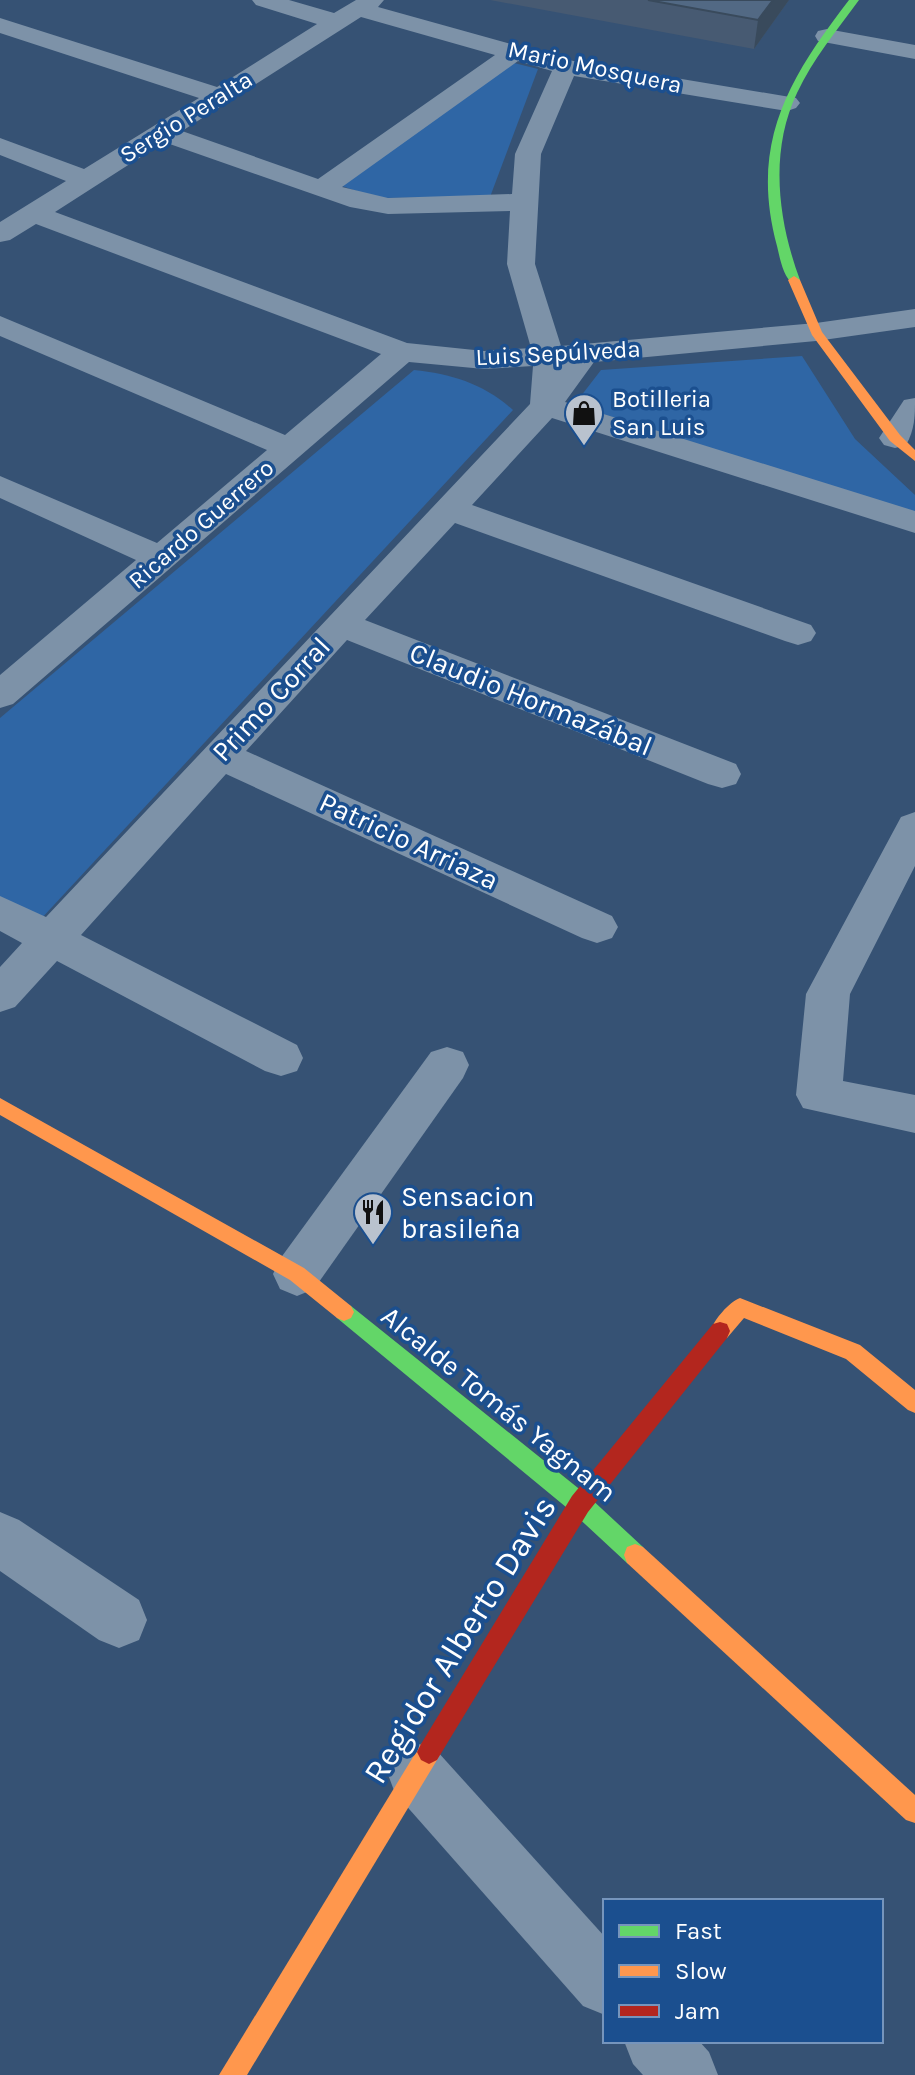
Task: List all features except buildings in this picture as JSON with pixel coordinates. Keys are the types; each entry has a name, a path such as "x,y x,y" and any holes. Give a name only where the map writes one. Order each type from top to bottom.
{"street":[{"name":"Mario Mosquera","path":"264,0 356,10 566,67 787,103"},
{"path":"854,0 827,36 787,103 773,171 781,250 816,332 905,447"},
{"name":"Sergio Peralta","path":"0,234 356,10"},
{"path":"0,25 220,96"},
{"path":"827,36 915,52"},
{"path":"321,189 515,52"},
{"path":"566,67 548,102 528,154 521,264 566,356"},
{"path":"162,133 350,199 388,206 525,202"},
{"path":"0,146 85,179"},
{"name":"Luis Sepúlveda","path":"33,213 402,352 484,360 566,356 816,332 915,318"},
{"path":"0,325 289,448"},
{"name":"Ricardo Guerrero","path":"6,683 161,558 402,352"},
{"name":"Primo Corral","path":"0,995 546,406 566,356"},
{"path":"546,406 915,522"},
{"path":"905,447 915,407"},
{"path":"0,486 161,558"},
{"path":"450,509 798,633"},
{"name":"Claudio Hormazábal","path":"341,624 722,774"},
{"name":"Patricio Arriaza","path":"220,755 597,927"},
{"path":"915,827 828,994 819,1095 915,1114"},
{"path":"0,912 281,1058"},
{"path":"297,1274 447,1065"},
{"name":"Alcalde Tomás Yagnam","path":"0,1106 297,1274 580,1504 915,1811"},
{"name":"Regidor Alberto Davis","path":"232,2075 580,1504 740,1307 853,1352 915,1403"},
{"path":"0,1539 119,1620"},
{"path":"416,1772 603,1982"},
{"path":"658,2043 686,2075"}],"shaded area":[{"path":"514,63 538,69 490,197 377,198 339,185"},
{"path":"802,356 855,439 915,495 915,514 574,405 601,370"},
{"path":"414,370 467,382 491,393 513,410 40,920 0,898 0,718"}],"traffic: fast":[{"path":"794,280 776,215 776,147 787,104 799,79 854,0"},
{"path":"344,1312 580,1504 635,1555"}],"traffic: slow":[{"path":"794,280 816,332 895,438 915,457"},
{"path":"0,1106 297,1274 344,1312"},
{"path":"720,1331 740,1307 853,1352 915,1403"},
{"path":"635,1555 915,1811"},
{"path":"232,2075 429,1752"}],"traffic: jam":[{"path":"429,1752 580,1504 720,1331"}],"place":[{"name":"Botilleria San Luis","path":"584,447"},
{"name":"Sensacion brasileña","path":"373,1246"}]}
